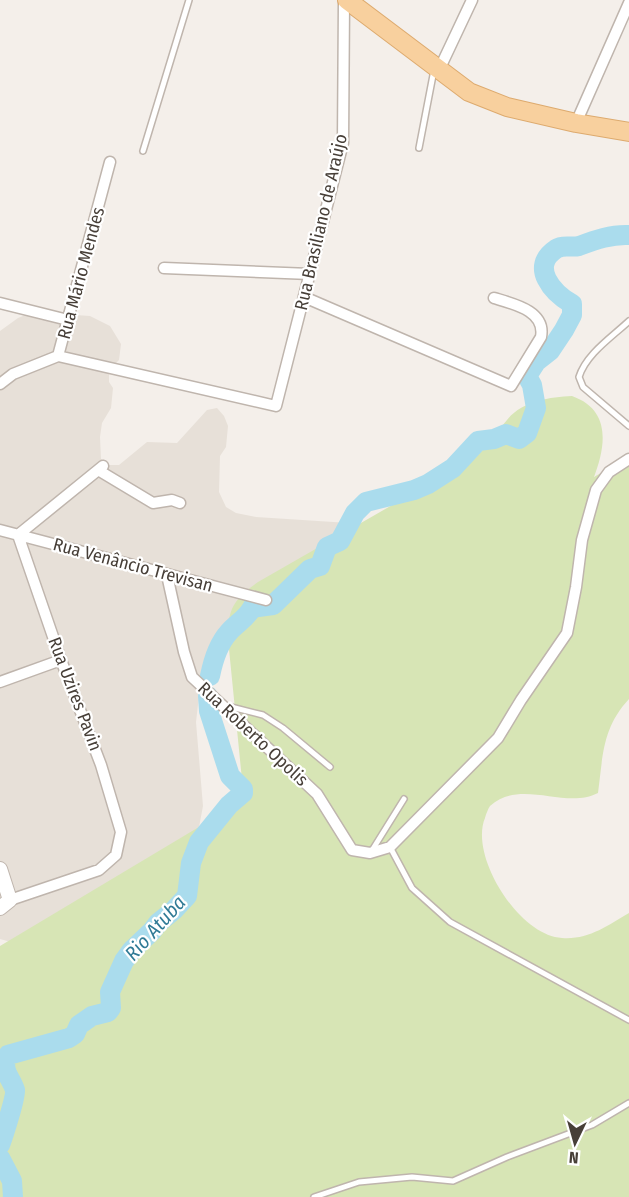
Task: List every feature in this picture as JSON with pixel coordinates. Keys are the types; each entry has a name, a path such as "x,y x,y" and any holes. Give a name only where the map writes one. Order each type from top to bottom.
{"main road":[{"path":"345,0 469,92 498,104 576,123 629,132"}],"street":[{"name":"Rua Brasiliano de Araújo","path":"58,356 276,406 343,142 345,0"},
{"path":"437,68 472,0"},
{"path":"576,123 629,3"},
{"name":"Rua Mário Mendes","path":"0,384 13,374 58,356 110,162"},
{"path":"164,268 310,274"},
{"path":"304,297 511,386 541,337 543,328 537,317 521,306 494,298"},
{"path":"0,303 68,320"},
{"path":"370,853 390,848 498,738 567,633 582,540 596,490 609,472 629,459"},
{"path":"18,535 101,468 153,503 172,500 180,503"},
{"name":"Rua Venâncio Trevisan","path":"0,530 266,600"},
{"name":"Rua Uzires Pavin","path":"5,904 99,870 116,855 121,832 101,765 61,660 18,535"},
{"name":"Rua Roberto Opolis","path":"167,574 184,652 192,677 317,794 352,850 370,853"},
{"path":"0,682 61,660"},
{"path":"0,869 5,904"}],"lane":[{"path":"143,151 189,0"},
{"path":"419,148 437,68"},
{"path":"629,321 588,360 579,377 583,387 629,426"},
{"path":"222,705 263,715 283,728 330,767"},
{"path":"370,853 404,799"},
{"path":"390,848 412,888 450,922 629,1020"},
{"path":"314,1197 359,1182 412,1177 453,1181 507,1157 592,1125 629,1103"}],"shaded area":[{"path":"33,312 90,316 110,326 121,344 119,360 109,370 109,382 113,388 111,408 102,423 100,437 101,459 108,465 119,465 147,442 177,443 207,410 217,408 224,416 228,426 226,447 220,456 219,492 226,507 236,513 256,517 349,523 322,564 232,632 207,656 202,670 196,722 203,806 196,843 137,977 0,939 0,331 18,318"},
{"path":"25,1097 0,1154 0,1116"}],"green space":[{"path":"572,396 585,402 594,410 602,430 601,453 594,477 629,456 629,699 613,721 605,743 598,793 572,798 529,794 502,798 489,807 482,834 484,852 501,892 530,924 546,934 562,938 580,937 597,931 629,913 629,1197 0,1197 0,1154 24,1098 0,1116 0,946 244,800 228,637 229,618 235,603 258,582 476,457 520,408 537,401"}],"waterway":[{"name":"Rio Atuba","path":"210,676 216,653 229,632 245,618 252,608 273,605 310,569 320,566 327,547 340,541 355,513 366,502 414,490 428,484 453,468 478,441 494,439 506,434 519,439 527,433 536,408 532,385 527,376 536,362 550,351 572,315 572,304 551,287 547,279 544,264 548,256 561,247 579,246 610,236 629,235"},
{"name":"Rio Atuba","path":"0,1145 15,1094 5,1065 8,1055 69,1038 75,1034 79,1025 92,1016 108,1012 111,1008 110,992 124,961 158,923 187,896 191,863 199,842 229,805 243,793 243,789 230,776 209,711 208,696"},
{"name":"Rio Atuba","path":"0,1158 12,1181 13,1197"}]}
